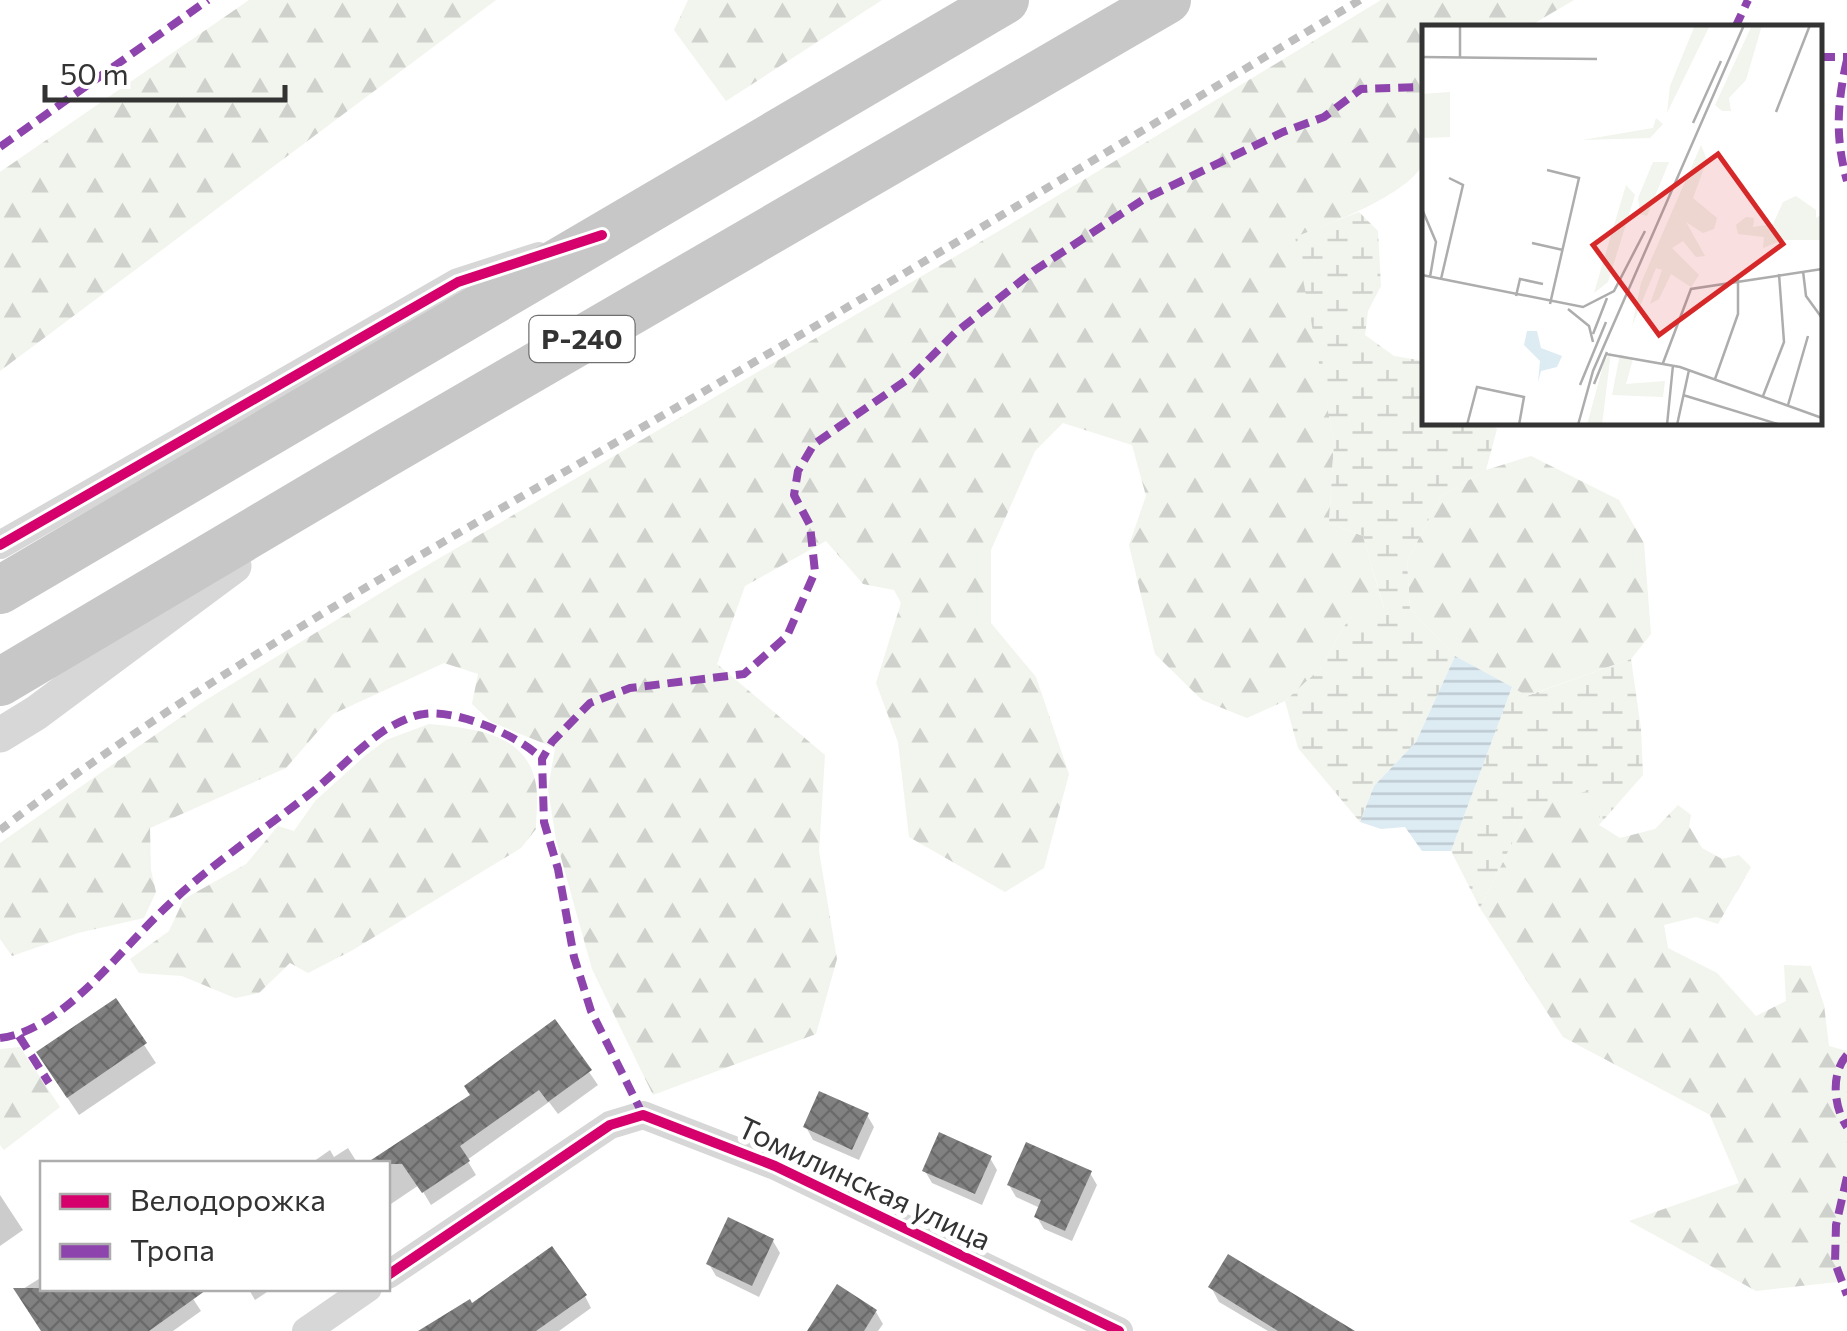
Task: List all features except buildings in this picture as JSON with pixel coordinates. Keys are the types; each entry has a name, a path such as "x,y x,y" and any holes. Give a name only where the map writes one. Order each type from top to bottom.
{"highway":[{"name":"Р-240","path":"0,590 1005,0"},
{"name":"Р-240","path":"0,682 1167,0"}],"street":[{"path":"0,545 458,282 602,235"},
{"path":"0,736 383,455"},
{"name":"Томилинская улица","path":"390,1274 610,1125 643,1115 776,1166 1119,1331"},
{"path":"306,1331 364,1291"}],"green space":[{"path":"249,0 496,0 0,371 0,172"},
{"path":"688,0 882,0 726,101 674,30"},
{"path":"1381,0 1574,0 1531,25 1422,25 1422,166 1385,197 1296,237 1334,442 1329,523 1363,536 1384,609 1349,618 1321,668 1285,701 1247,718 1202,700 1155,654 1129,545 1146,496 1132,445 1063,423 1035,451 991,550 991,623 1036,677 1069,774 1044,868 1005,892 909,837 898,742 876,683 901,603 894,590 863,584 826,541 745,586 717,664 825,755 819,851 837,959 816,1034 653,1095 592,969 556,840 548,789 555,748 491,722 472,704 478,674 444,663 333,714 286,768 150,828 156,892 144,918 78,933 12,956 0,939 0,843 201,703 397,583 1004,228"},
{"path":"1359,212 1378,231 1381,286 1368,311 1365,335 1394,356 1422,361 1422,425 1492,425 1497,429 1486,470 1441,496 1407,561 1410,609 1455,656 1416,742 1374,786 1360,822 1298,748 1285,701 1321,668 1349,618 1384,608 1363,536 1329,523 1334,442 1295,237"},
{"path":"1531,456 1619,500 1644,543 1651,634 1631,659 1526,696 1455,656 1410,609 1407,561 1441,496 1486,470"},
{"path":"1631,659 1643,775 1599,825 1603,786 1529,809 1480,908 1451,851 1512,687 1527,696"},
{"path":"429,724 493,736 520,752 529,764 536,786 536,829 521,848 308,973 290,963 259,993 235,998 182,976 139,973 130,959 169,931 184,899 246,864 278,826 294,831 315,801 386,740"},
{"path":"1604,785 1599,825 1620,838 1655,829 1678,805 1691,815 1689,826 1702,848 1722,859 1739,855 1751,867 1718,924 1696,917 1664,925 1668,948 1717,973 1756,1016 1786,1001 1784,965 1811,966 1824,1005 1829,1046 1847,1051 1847,1281 1756,1291 1629,1221 1739,1183 1710,1115 1563,1037 1480,908 1529,809"},
{"path":"20,1047 60,1107 4,1150 0,1145 0,1049"}],"shaded area":[{"path":"1455,656 1512,687 1451,851 1422,851 1405,827 1381,829 1360,822 1374,786 1416,742"}],"railway":[{"path":"0,830 162,715 329,610 845,309 1360,0"}],"marked path":[{"path":"0,147 208,0"},
{"path":"1736,25 1748,0"},
{"path":"1822,57 1847,57"},
{"path":"1847,60 1839,120 1847,181"},
{"path":"643,1115 591,1011 574,957 558,869 544,822 542,759 552,742 590,703 630,688 744,674 787,636 815,572 810,525 794,495 798,471 814,444 911,377 955,333 1035,270 1144,199 1283,132 1324,117 1361,89 1422,87"},
{"path":"0,1038 23,1032 66,1006 194,882 397,723 424,714 470,720 504,733 542,759"},
{"path":"19,1036 49,1083"},
{"path":"1847,1055 1836,1081 1839,1110 1847,1127"},
{"path":"1847,1177 1836,1225 1835,1263 1847,1295"}],"cycle path":[{"path":"0,545 458,282 602,235"},
{"path":"390,1274 610,1125 643,1115 775,1166 1119,1331"}]}
